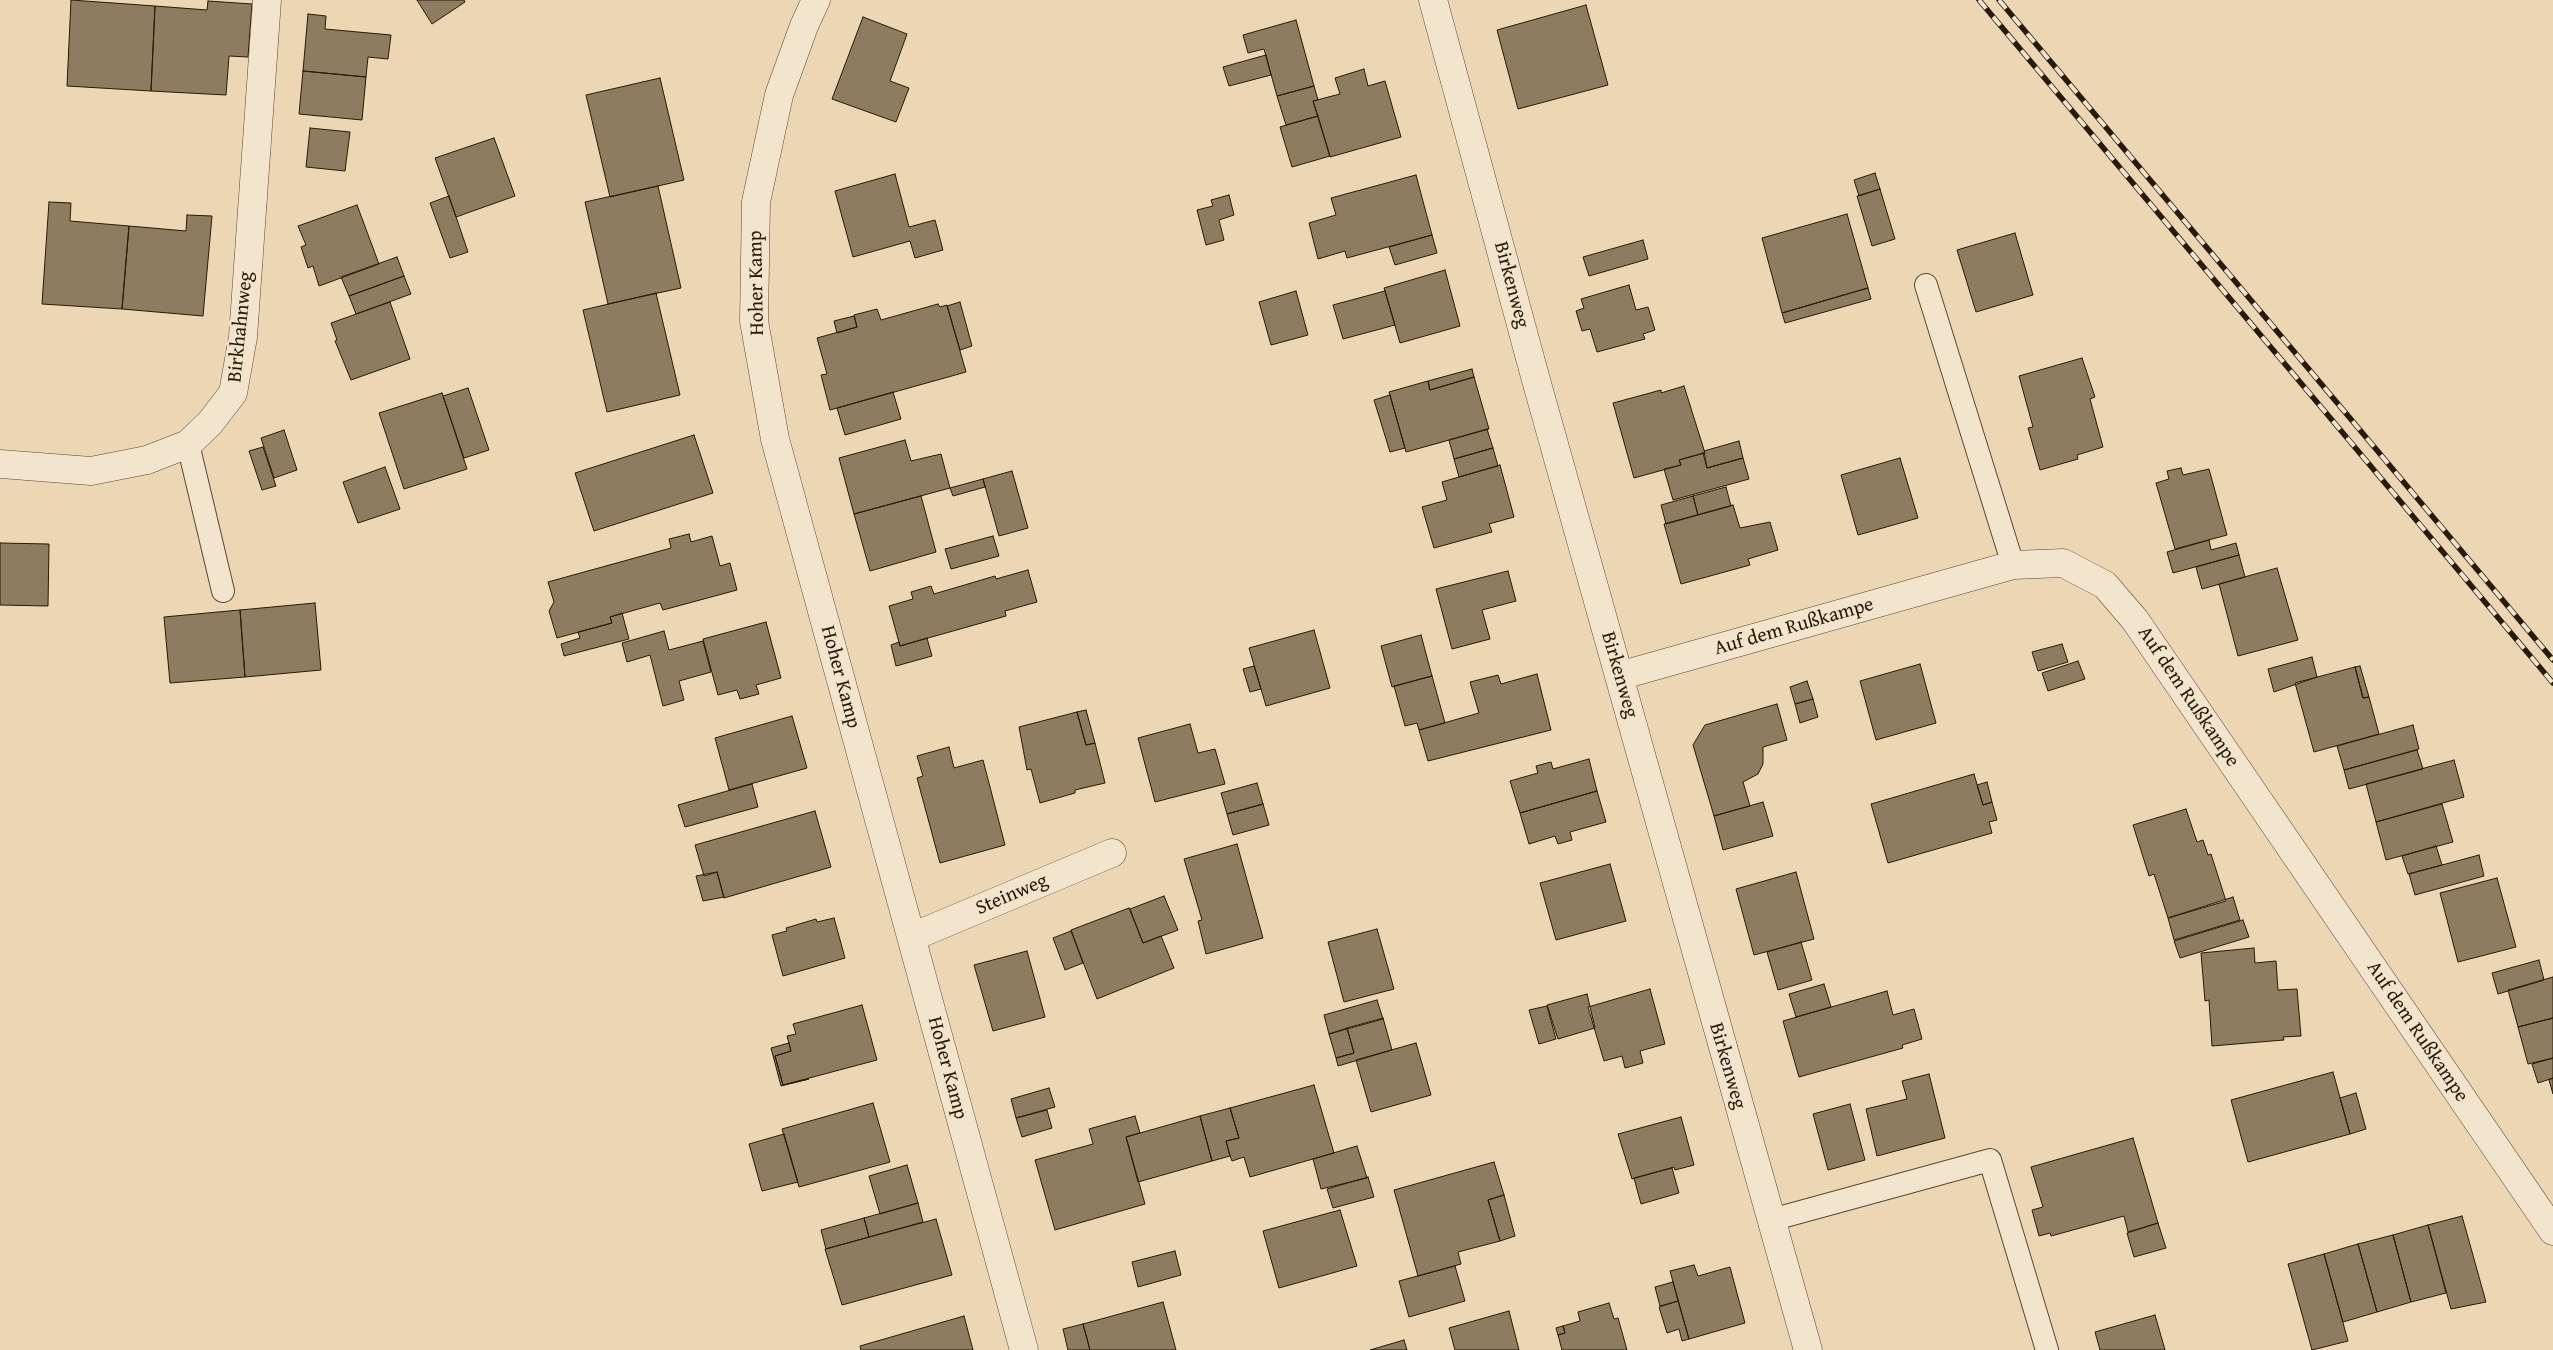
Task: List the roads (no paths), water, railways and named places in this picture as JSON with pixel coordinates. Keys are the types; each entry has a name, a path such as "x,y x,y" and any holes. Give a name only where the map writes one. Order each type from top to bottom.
{"street":[{"name":"Birkhahnweg","path":"0,464 91,471 147,460 188,444 210,424 233,393 243,337 267,0"},
{"name":"Hoher Kamp","path":"816,0 804,26 779,95 756,202 754,321 775,439 1024,1350"},
{"name":"Birkenweg","path":"1433,0 1619,676 1808,1350"},
{"name":"Auf dem Rußkampe","path":"1619,676 2013,565 2063,563 2105,585 2135,620 2553,1231"},
{"name":"Steinweg","path":"912,937 1112,853"}],"lane":[{"path":"1926,285 2013,565"},
{"path":"188,444 223,591"},
{"path":"1771,1220 1990,1160 2047,1350"}],"railway":[{"path":"1979,0 2553,683"},
{"path":"1999,0 2553,660"}]}
